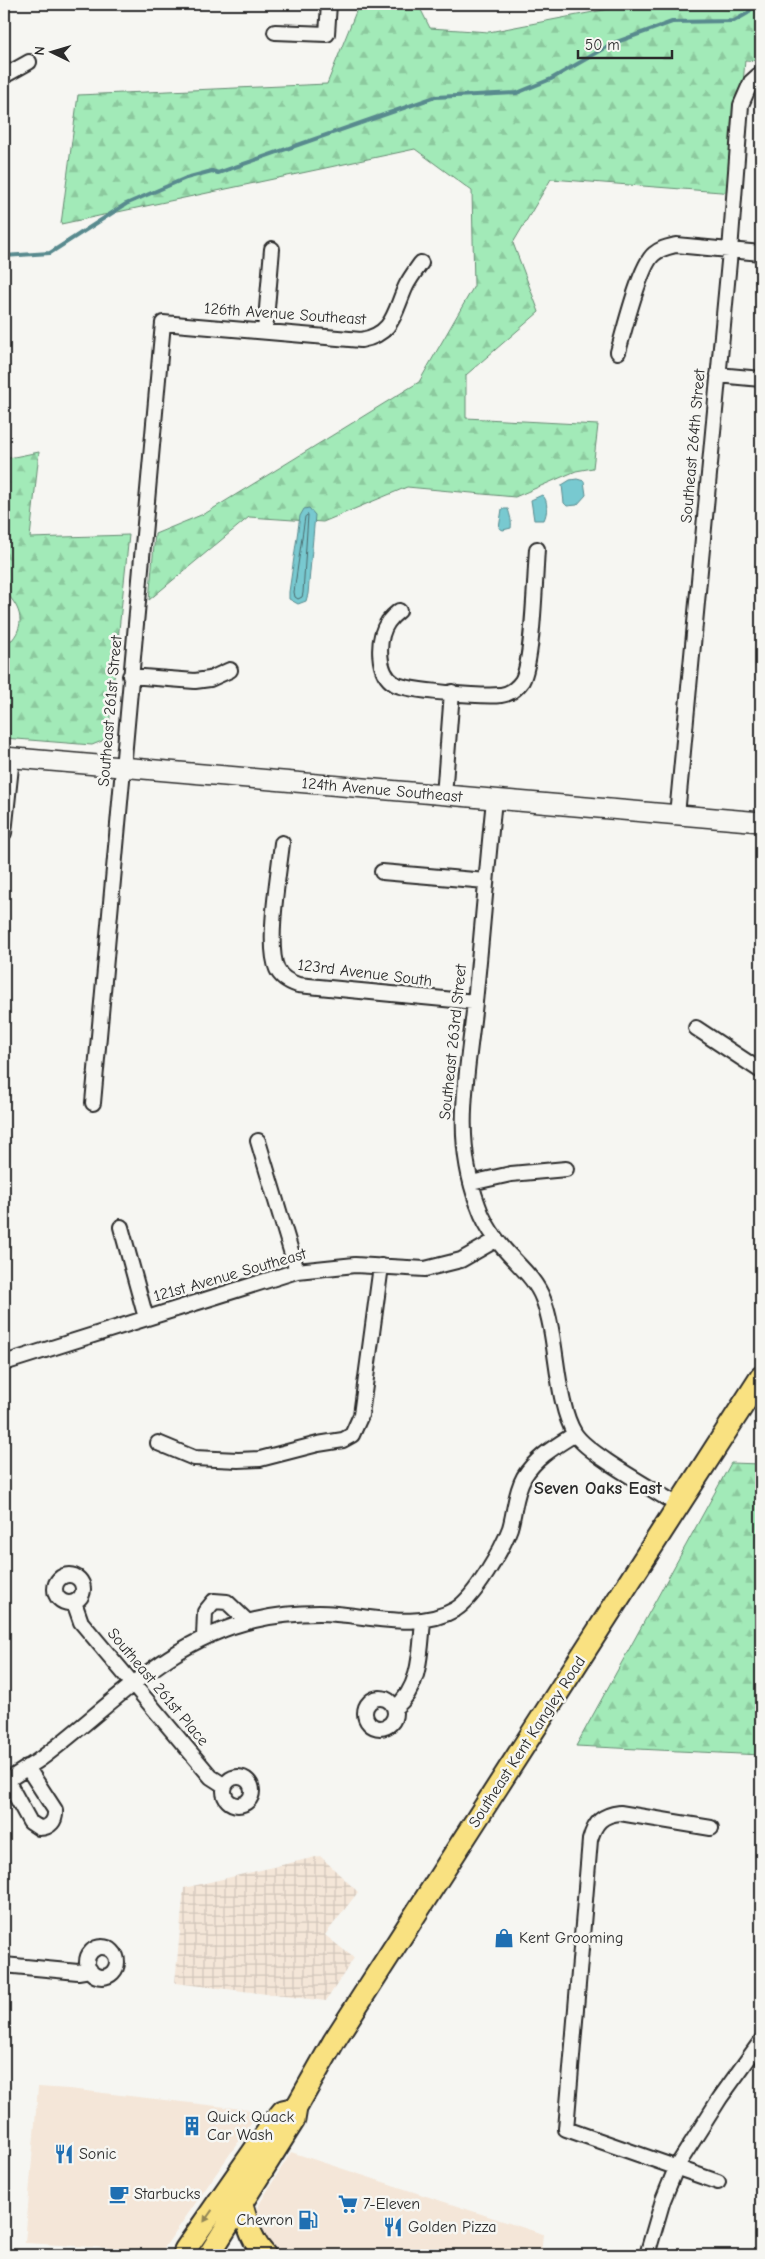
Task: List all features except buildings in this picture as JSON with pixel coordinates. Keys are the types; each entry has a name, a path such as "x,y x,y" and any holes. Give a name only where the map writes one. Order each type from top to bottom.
{"main road":[{"name":"Southeast Kent Kangley Road","path":"210,2255 294,2120 296,2108 334,2041 761,1377"},
{"name":"Southeast Kent Kangley Road","path":"184,2255 185,2250 274,2122 283,2111 296,2108"},
{"path":"242,2205 248,2232 255,2245 265,2255"}],"street":[{"path":"275,32 327,34 329,4"},
{"path":"4,76 29,62"},
{"name":"Southeast 264th Street","path":"677,815 730,251 741,105 756,77"},
{"path":"618,352 641,278 653,254 663,248 676,245 761,254"},
{"path":"265,332 272,249"},
{"name":"126th Avenue Southeast","path":"163,323 361,340 374,338 385,331 397,310 406,286 421,263"},
{"name":"Southeast 261st Street","path":"94,1103 122,766 163,323"},
{"path":"718,376 761,379"},
{"path":"399,611 388,622 384,632 380,659 382,670 396,684 452,692 500,695 518,687 524,679 527,668 538,549"},
{"path":"130,676 195,681 210,679 230,670"},
{"path":"444,796 452,692"},
{"path":"4,833 8,757"},
{"name":"124th Avenue Southeast","path":"8,757 761,822"},
{"name":"Southeast 263rd Street","path":"494,800 475,1002 463,1102 462,1130 464,1156 471,1183 478,1207 496,1240 532,1279 542,1296 549,1316 568,1417 576,1434 590,1449 679,1506"},
{"name":"123rd Avenue South","path":"282,843 273,949 278,970 282,977 298,985 475,1002"},
{"path":"382,872 486,881"},
{"path":"696,1028 761,1071"},
{"path":"258,1141 297,1271"},
{"path":"471,1183 511,1174 566,1169"},
{"path":"121,1227 146,1318"},
{"name":"121st Avenue Southeast","path":"4,1363 297,1271 331,1266 382,1266 425,1269 444,1266 461,1260 496,1240"},
{"path":"158,1443 194,1458 238,1460 260,1459 318,1444 343,1440 352,1435 361,1415 382,1266"},
{"path":"27,1767 55,1810 54,1821 50,1825 39,1828 30,1822 5,1781 27,1767 131,1683 167,1657 204,1637 248,1622 287,1614 319,1613 423,1622 457,1608 475,1588 510,1527 516,1499 524,1478 535,1463 576,1434"},
{"path":"204,1637 205,1612 214,1601 227,1602 248,1622"},
{"name":"Southeast 261st Place","path":"74,1602 81,1622 131,1683 211,1777 225,1786"},
{"path":"395,1708 411,1690 416,1676 423,1622"},
{"path":"710,1828 620,1813 610,1814 600,1819 594,1827 590,1840 566,2128 718,2182"},
{"path":"4,1965 78,1972 90,1970"},
{"path":"647,2255 663,2200 677,2166 720,2098 761,2041"}],"shaded area":[{"path":"320,1856 358,1892 325,1935 354,1958 326,2001 175,1983 184,1888"},
{"path":"38,2087 260,2111 162,2251 25,2243"},
{"path":"291,2152 543,2234 541,2255 294,2255 280,2252 260,2235 255,2211"}],"green space":[{"path":"368,4 418,4 430,28 489,32 635,4 761,4 761,61 745,60 734,193 551,179 513,243 539,312 466,375 466,418 598,425 593,468 576,471 515,497 407,487 323,522 249,517 149,600 155,534 206,513 419,382 474,286 472,191 415,149 61,224 78,95 327,84 357,9"},
{"path":"39,452 30,538 129,535 108,735 102,741 92,745 4,738 4,640 12,640 17,633 20,620 14,602 4,591 4,459"},
{"path":"731,1463 761,1464 761,1755 576,1746"}],"water":[{"path":"570,480 584,481 586,495 577,505 567,506 564,503 562,485"},
{"path":"542,495 546,500 547,511 544,520 534,520 531,500"},
{"path":"309,508 315,515 308,594 306,601 298,604 289,599 289,592 300,516 304,509"},
{"path":"502,509 508,509 511,523 511,528 503,530 499,528"}],"waterway":[{"path":"4,256 50,253 126,204 186,178 212,171 218,173 435,97 517,93 551,79 614,43 672,22 734,21 748,13 754,4"}],"place":[{"name":"Kent Grooming","path":"504,1938"},
{"name":"Quick Quack Car Wash","path":"192,2126"},
{"name":"Sonic","path":"64,2154"},
{"name":"Starbucks","path":"119,2194"},
{"name":"7-Eleven","path":"348,2204"},
{"name":"Chevron","path":"308,2220"},
{"name":"Golden Pizza","path":"393,2227"}],"district":[{"name":"Seven Oaks East","path":"598,1488"}]}
